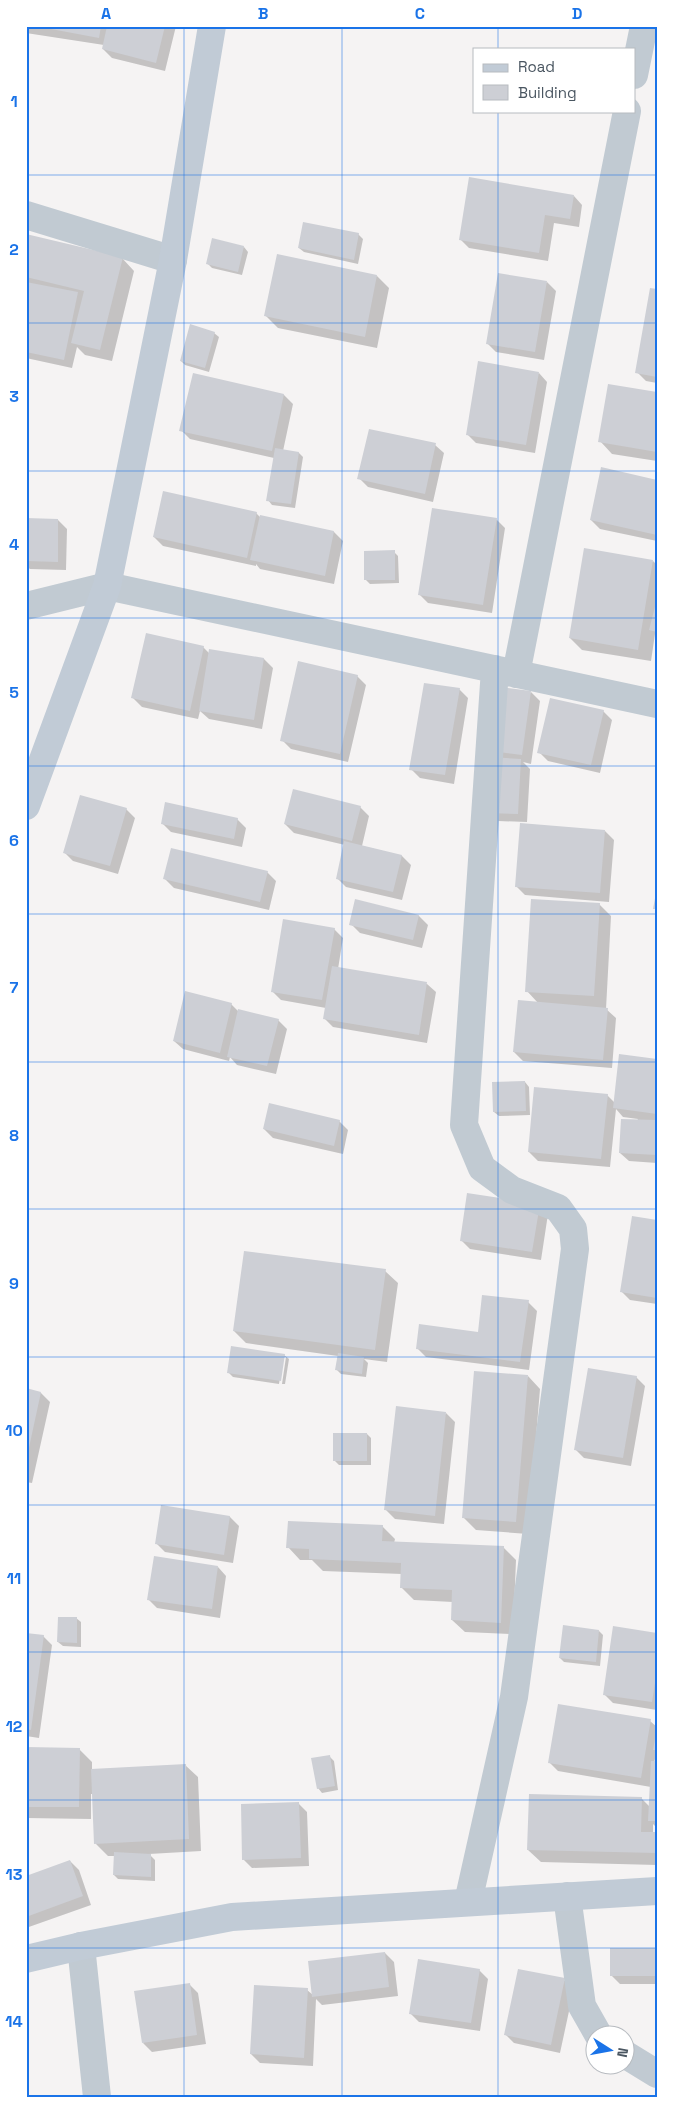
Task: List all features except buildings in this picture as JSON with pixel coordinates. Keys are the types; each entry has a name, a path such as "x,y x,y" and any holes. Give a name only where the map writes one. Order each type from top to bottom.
{"street":[{"path":"26,806 107,586 173,260 212,26"},
{"path":"636,65 644,26"},
{"path":"468,1902 514,1697 575,1249 573,1229 558,1208 512,1190 482,1168 464,1125 505,672 627,112"},
{"path":"26,215 173,260"},
{"path":"26,606 107,586 657,704"},
{"path":"26,1959 81,1946 232,1917 657,1891"},
{"path":"567,1896 582,2006 593,2026"},
{"path":"81,1946 97,2097"},
{"path":"636,2061 657,2074"}]}
